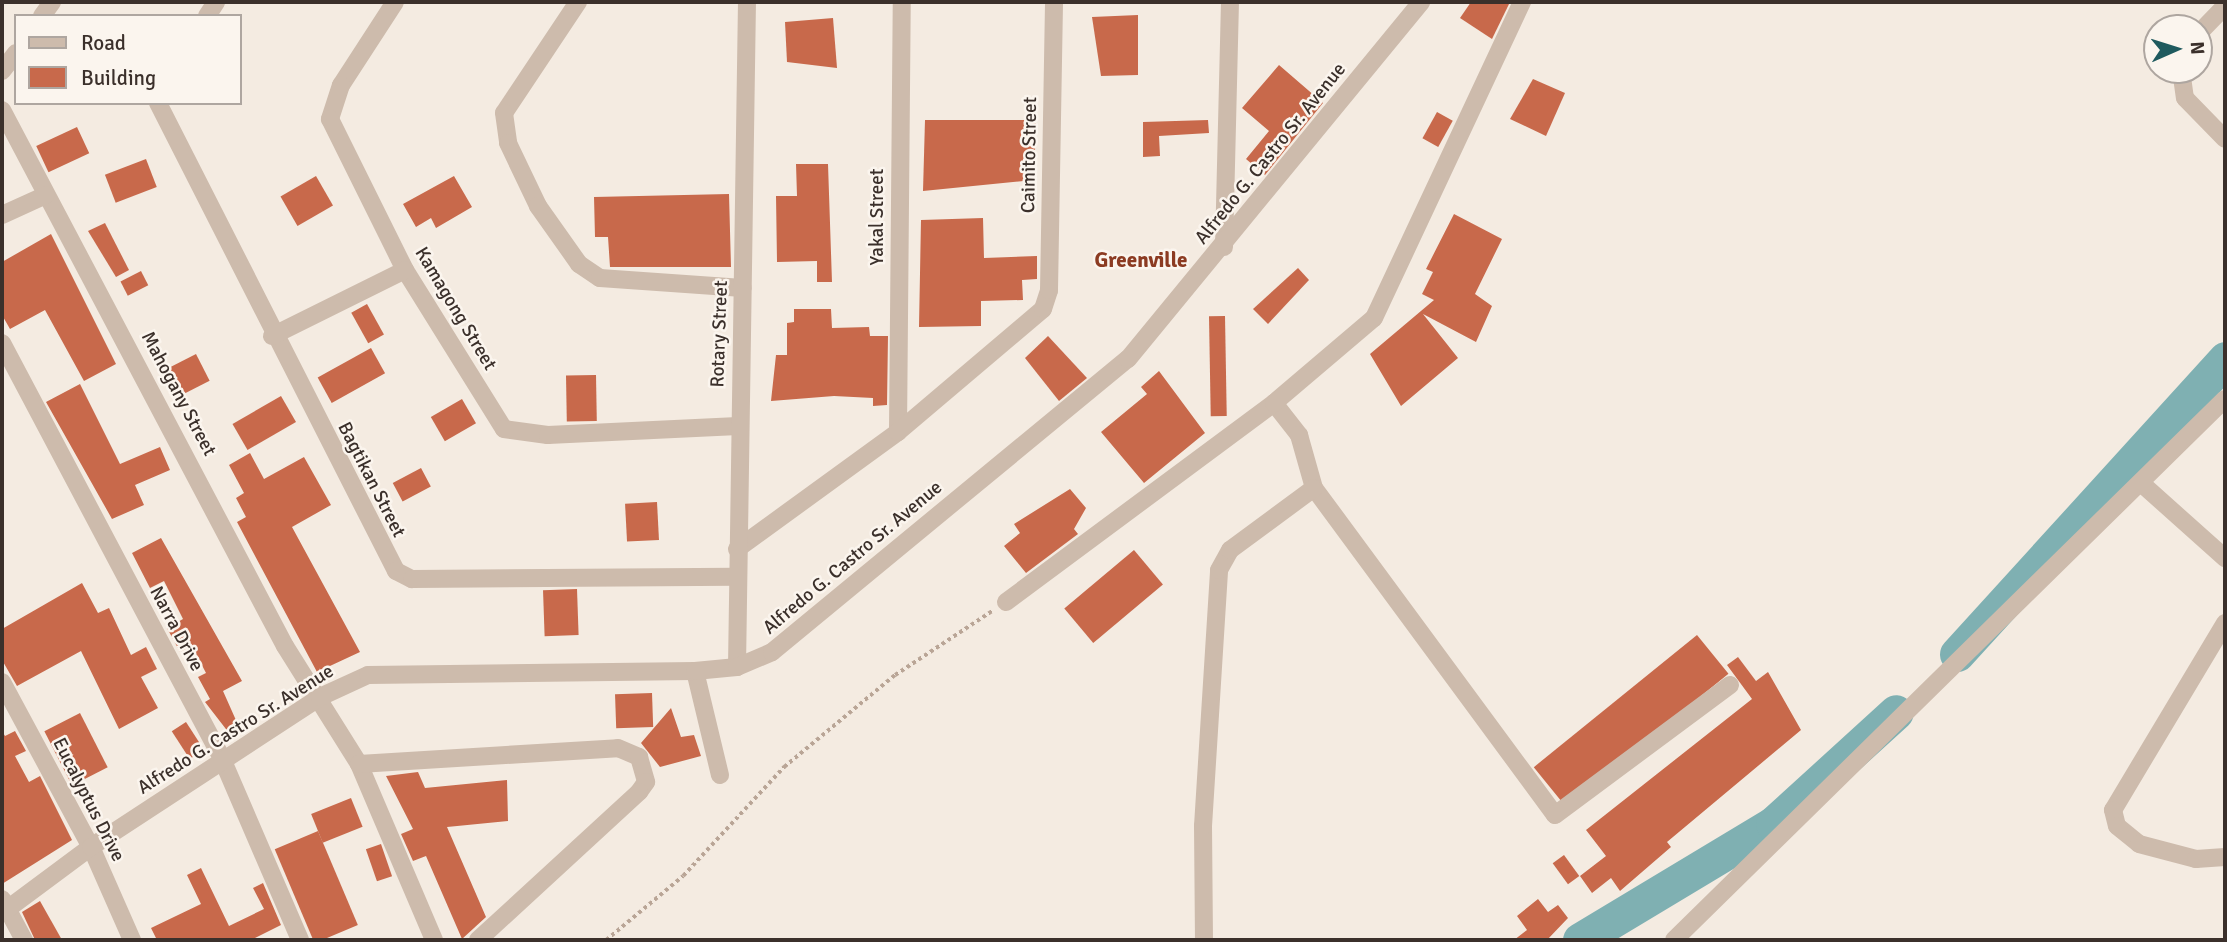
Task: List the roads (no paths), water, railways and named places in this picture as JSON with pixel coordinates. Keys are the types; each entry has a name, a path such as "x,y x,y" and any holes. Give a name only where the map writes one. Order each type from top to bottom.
{"street":[{"name":"Kamagong Street","path":"395,2 336,93 330,119 405,270 499,422 515,434 738,426"},
{"path":"578,2 504,113 508,143 538,206 579,264 600,278 743,288"},
{"name":"Rotary Street","path":"737,667 735,577 747,2"},
{"name":"Yakal Street","path":"898,432 902,2"},
{"name":"Caimito Street","path":"898,432 1043,309 1049,290 1054,2"},
{"path":"1224,247 1230,2"},
{"name":"Alfredo G. Castro Sr. Avenue","path":"4,907 320,697 385,673 592,677 737,667 772,652 1128,359 1224,247 1421,2"},
{"path":"1006,602 1274,402 1351,341 1389,294 1522,2"},
{"path":"2,71 14,56"},
{"path":"2182,84 2185,98 2225,139"},
{"name":"Bagtikan Street","path":"159,105 272,336 383,551 405,577 735,577"},
{"name":"Mahogany Street","path":"2,110 285,646 320,697 359,764 434,940"},
{"path":"2,215 46,195"},
{"path":"272,336 405,270"},
{"name":"Narra Drive","path":"2,343 223,761 300,940"},
{"path":"1674,940 2225,399"},
{"path":"1274,402 1299,435 1314,488 1555,815 1730,685"},
{"path":"737,549 898,432"},
{"path":"2141,483 2225,558"},
{"path":"1204,940 1203,826 1219,570 1230,550 1314,488"},
{"path":"2225,622 2203,669 2160,723 2113,810 2117,826 2139,844 2196,859 2225,856"},
{"path":"695,671 720,775"},
{"name":"Eucalyptus Drive","path":"2,682 91,847 132,940"},
{"path":"359,764 618,748 639,757 646,782 639,792 478,940"},
{"path":"4,907 24,940"}],"waterway":[{"path":"1957,654 2225,359"},
{"path":"1580,940 1773,824 1896,712"}],"district":[{"name":"Greenville","path":"1141,260"}]}
